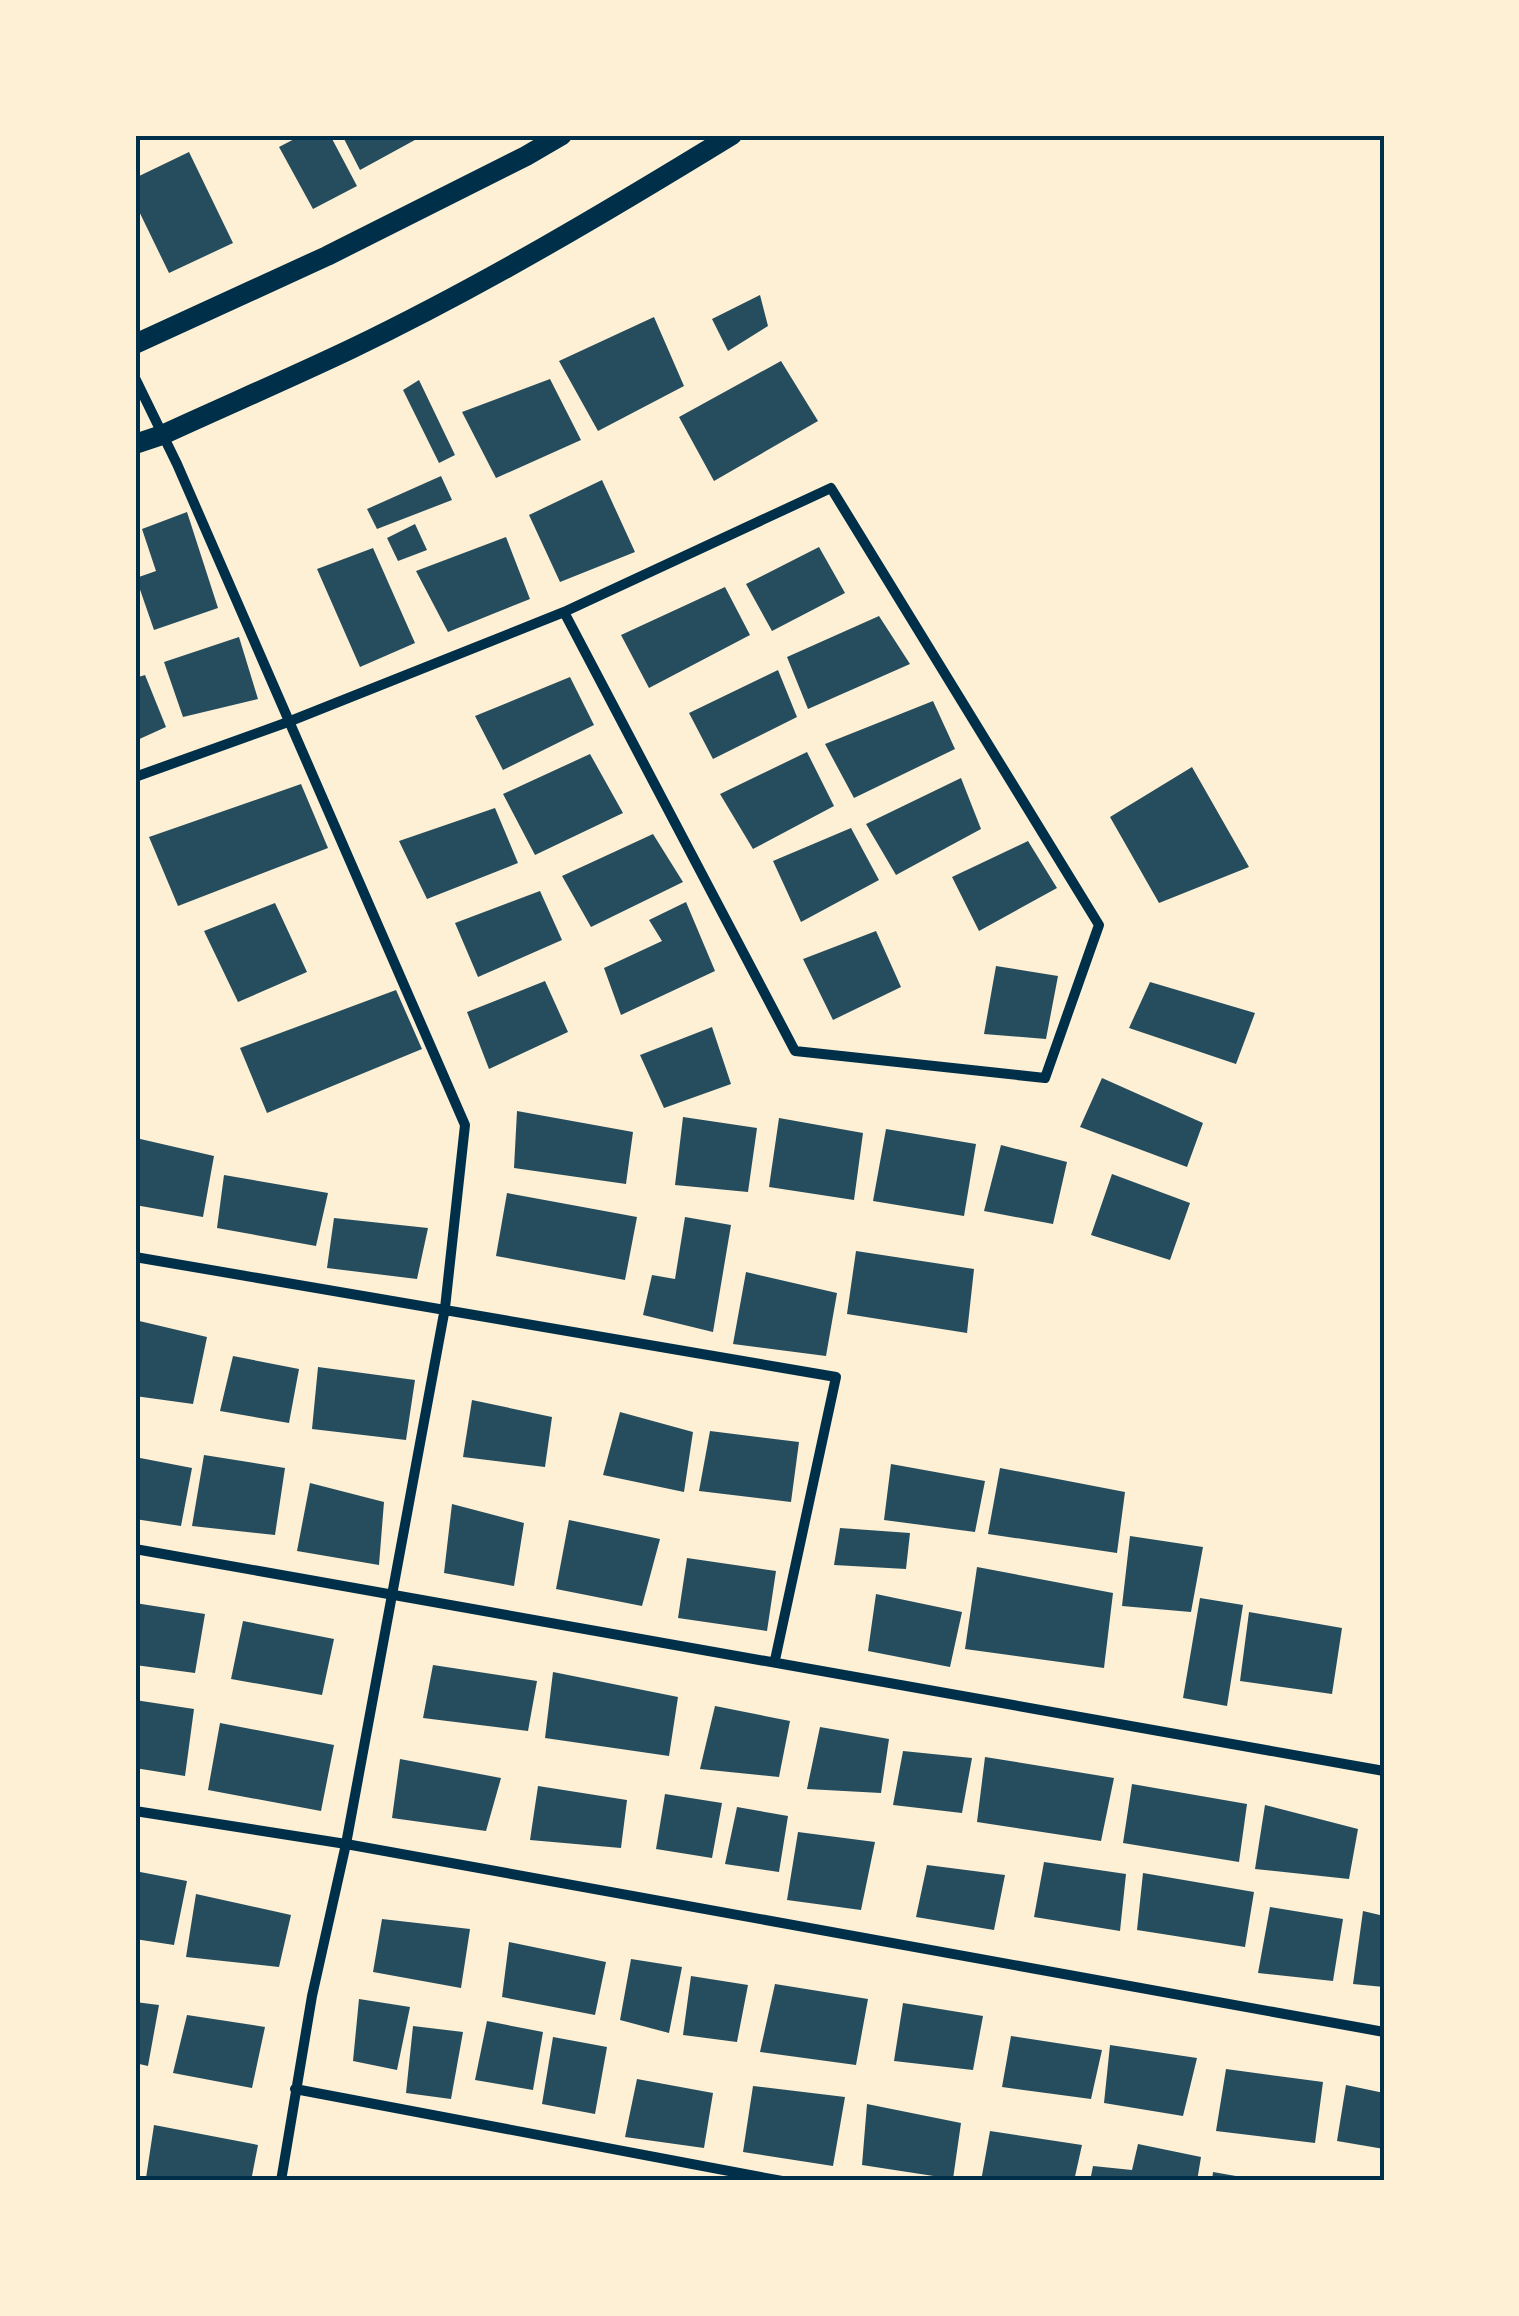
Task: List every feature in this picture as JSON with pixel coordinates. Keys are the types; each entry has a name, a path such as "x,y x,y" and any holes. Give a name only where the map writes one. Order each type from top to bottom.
{"main road":[{"path":"135,344 327,256 562,135"},
{"path":"135,444 352,348 487,279 732,135"}],"street":[{"path":"135,378 465,1125 445,1308 346,1844 312,1996 281,2181"},
{"path":"135,777 288,722 564,612 831,488 1099,925 1044,1078 795,1051 564,612"},
{"path":"135,1257 836,1378 775,1660"},
{"path":"135,1549 1384,1771"},
{"path":"135,1811 346,1844 1384,2032"},
{"path":"295,2089 782,2181"}],"building":[{"path":"302,135 330,135 357,186 313,209 279,147"},
{"path":"342,135 424,135 360,170"},
{"path":"189,152 233,243 169,273 135,203 135,178"},
{"path":"760,295 768,326 728,351 712,319"},
{"path":"654,317 684,386 598,431 559,361"},
{"path":"781,361 818,421 714,481 679,417"},
{"path":"550,379 581,440 496,478 462,412"},
{"path":"419,380 455,455 439,463 403,390"},
{"path":"441,476 452,500 377,529 367,509"},
{"path":"602,480 635,552 560,582 529,515"},
{"path":"187,512 218,608 154,630 136,578 156,571 142,529"},
{"path":"415,524 427,550 398,561 387,538"},
{"path":"506,537 530,599 448,632 416,571"},
{"path":"819,547 845,593 772,631 746,584"},
{"path":"373,548 415,643 360,667 317,569"},
{"path":"725,587 750,635 649,688 621,635"},
{"path":"879,616 910,664 808,709 787,657"},
{"path":"239,637 258,699 183,717 164,662"},
{"path":"778,670 797,717 713,759 689,713"},
{"path":"145,675 166,727 135,741 135,678"},
{"path":"570,677 594,725 503,770 475,716"},
{"path":"933,701 955,749 854,798 825,744"},
{"path":"807,752 834,806 753,849 720,794"},
{"path":"590,754 623,813 535,855 503,794"},
{"path":"1192,767 1249,867 1159,903 1110,817"},
{"path":"961,778 981,829 896,875 866,824"},
{"path":"301,784 328,848 178,906 149,837"},
{"path":"495,808 518,863 427,899 399,841"},
{"path":"851,828 879,880 801,922 773,861"},
{"path":"653,834 683,882 591,927 562,876"},
{"path":"1028,841 1057,888 979,931 952,877"},
{"path":"540,891 562,940 478,977 455,923"},
{"path":"686,902 715,971 621,1015 604,968 662,941 649,920"},
{"path":"275,903 307,972 238,1002 204,931"},
{"path":"876,931 901,987 833,1020 803,959"},
{"path":"996,966 1058,976 1046,1039 984,1034"},
{"path":"545,981 568,1032 489,1069 467,1012"},
{"path":"1150,982 1255,1013 1236,1064 1129,1028"},
{"path":"396,990 422,1049 267,1113 240,1048"},
{"path":"712,1027 731,1084 664,1108 640,1055"},
{"path":"1102,1078 1203,1123 1187,1167 1080,1127"},
{"path":"517,1111 633,1132 626,1184 514,1168"},
{"path":"683,1117 757,1128 748,1192 675,1185"},
{"path":"779,1118 863,1133 854,1200 769,1187"},
{"path":"886,1129 976,1144 964,1216 873,1201"},
{"path":"136,1138 214,1156 203,1217 135,1205"},
{"path":"1001,1145 1067,1162 1053,1224 984,1211"},
{"path":"1112,1174 1190,1203 1170,1260 1091,1235"},
{"path":"224,1175 328,1193 316,1246 217,1228"},
{"path":"507,1193 637,1217 625,1280 496,1256"},
{"path":"685,1217 731,1225 713,1332 643,1315 652,1275 675,1279"},
{"path":"334,1218 428,1228 417,1279 327,1268"},
{"path":"856,1251 974,1269 967,1333 847,1314"},
{"path":"746,1272 837,1293 826,1356 733,1344"},
{"path":"135,1320 207,1337 193,1404 135,1396"},
{"path":"233,1356 299,1369 289,1423 220,1411"},
{"path":"318,1367 415,1380 406,1440 312,1429"},
{"path":"472,1400 552,1417 545,1467 463,1457"},
{"path":"620,1412 693,1432 684,1492 603,1475"},
{"path":"710,1431 799,1442 791,1502 699,1491"},
{"path":"204,1455 285,1468 275,1535 192,1526"},
{"path":"135,1457 192,1468 181,1526 135,1519"},
{"path":"891,1464 985,1481 975,1532 884,1520"},
{"path":"1000,1468 1125,1492 1117,1553 988,1534"},
{"path":"310,1483 384,1502 379,1565 297,1551"},
{"path":"452,1504 524,1523 514,1586 444,1573"},
{"path":"569,1520 660,1539 642,1606 556,1589"},
{"path":"840,1528 910,1533 906,1569 834,1565"},
{"path":"1130,1536 1203,1547 1191,1612 1122,1606"},
{"path":"687,1558 776,1571 767,1631 678,1618"},
{"path":"977,1567 1113,1593 1104,1668 965,1649"},
{"path":"876,1594 962,1612 950,1667 868,1651"},
{"path":"1200,1598 1243,1605 1227,1706 1183,1698"},
{"path":"135,1603 205,1614 195,1673 135,1665"},
{"path":"1249,1612 1342,1628 1332,1694 1240,1681"},
{"path":"243,1621 334,1639 322,1695 231,1679"},
{"path":"433,1665 537,1681 528,1731 423,1718"},
{"path":"553,1672 678,1697 669,1756 545,1738"},
{"path":"135,1700 194,1709 185,1776 135,1768"},
{"path":"715,1706 790,1721 779,1777 700,1769"},
{"path":"220,1723 334,1745 321,1811 208,1790"},
{"path":"820,1727 889,1739 881,1793 807,1789"},
{"path":"903,1751 972,1758 962,1813 893,1805"},
{"path":"985,1757 1114,1778 1101,1841 977,1822"},
{"path":"400,1759 501,1778 486,1831 392,1818"},
{"path":"1132,1784 1247,1804 1239,1862 1123,1843"},
{"path":"538,1786 627,1800 621,1848 530,1840"},
{"path":"665,1794 722,1803 712,1858 656,1849"},
{"path":"1265,1805 1358,1829 1349,1879 1255,1869"},
{"path":"737,1807 788,1816 779,1872 725,1864"},
{"path":"798,1832 875,1842 861,1910 787,1900"},
{"path":"1044,1862 1126,1874 1120,1931 1034,1917"},
{"path":"927,1865 1005,1875 994,1930 916,1917"},
{"path":"135,1871 187,1881 174,1945 135,1939"},
{"path":"1143,1873 1254,1892 1245,1947 1137,1930"},
{"path":"196,1894 291,1915 279,1967 186,1957"},
{"path":"1270,1907 1343,1919 1333,1981 1258,1973"},
{"path":"1363,1911 1384,1916 1384,1987 1353,1984"},
{"path":"382,1919 470,1929 461,1988 373,1972"},
{"path":"509,1942 606,1962 595,2015 502,1997"},
{"path":"631,1959 682,1967 669,2033 620,2020"},
{"path":"691,1976 748,1985 737,2042 683,2035"},
{"path":"775,1984 868,1999 856,2065 760,2052"},
{"path":"359,1999 410,2007 397,2070 353,2061"},
{"path":"135,2002 159,2005 148,2066 135,2063"},
{"path":"903,2003 983,2016 973,2070 894,2061"},
{"path":"187,2015 265,2027 252,2088 173,2073"},
{"path":"487,2021 543,2032 533,2090 475,2080"},
{"path":"413,2026 463,2032 451,2099 406,2093"},
{"path":"1011,2036 1102,2050 1091,2099 1002,2087"},
{"path":"553,2037 607,2047 595,2114 542,2104"},
{"path":"1110,2045 1197,2058 1183,2116 1104,2103"},
{"path":"1226,2069 1323,2082 1315,2143 1216,2131"},
{"path":"637,2079 713,2093 704,2148 625,2137"},
{"path":"1346,2085 1384,2093 1384,2149 1337,2141"},
{"path":"753,2086 845,2097 833,2166 743,2152"},
{"path":"867,2104 961,2123 953,2179 862,2165"},
{"path":"154,2125 258,2145 251,2181 146,2178"},
{"path":"990,2131 1082,2145 1074,2181 981,2181"},
{"path":"1138,2144 1201,2157 1197,2181 1090,2181 1093,2166 1132,2170"},
{"path":"1213,2172 1253,2179 1253,2181 1212,2181"}]}
